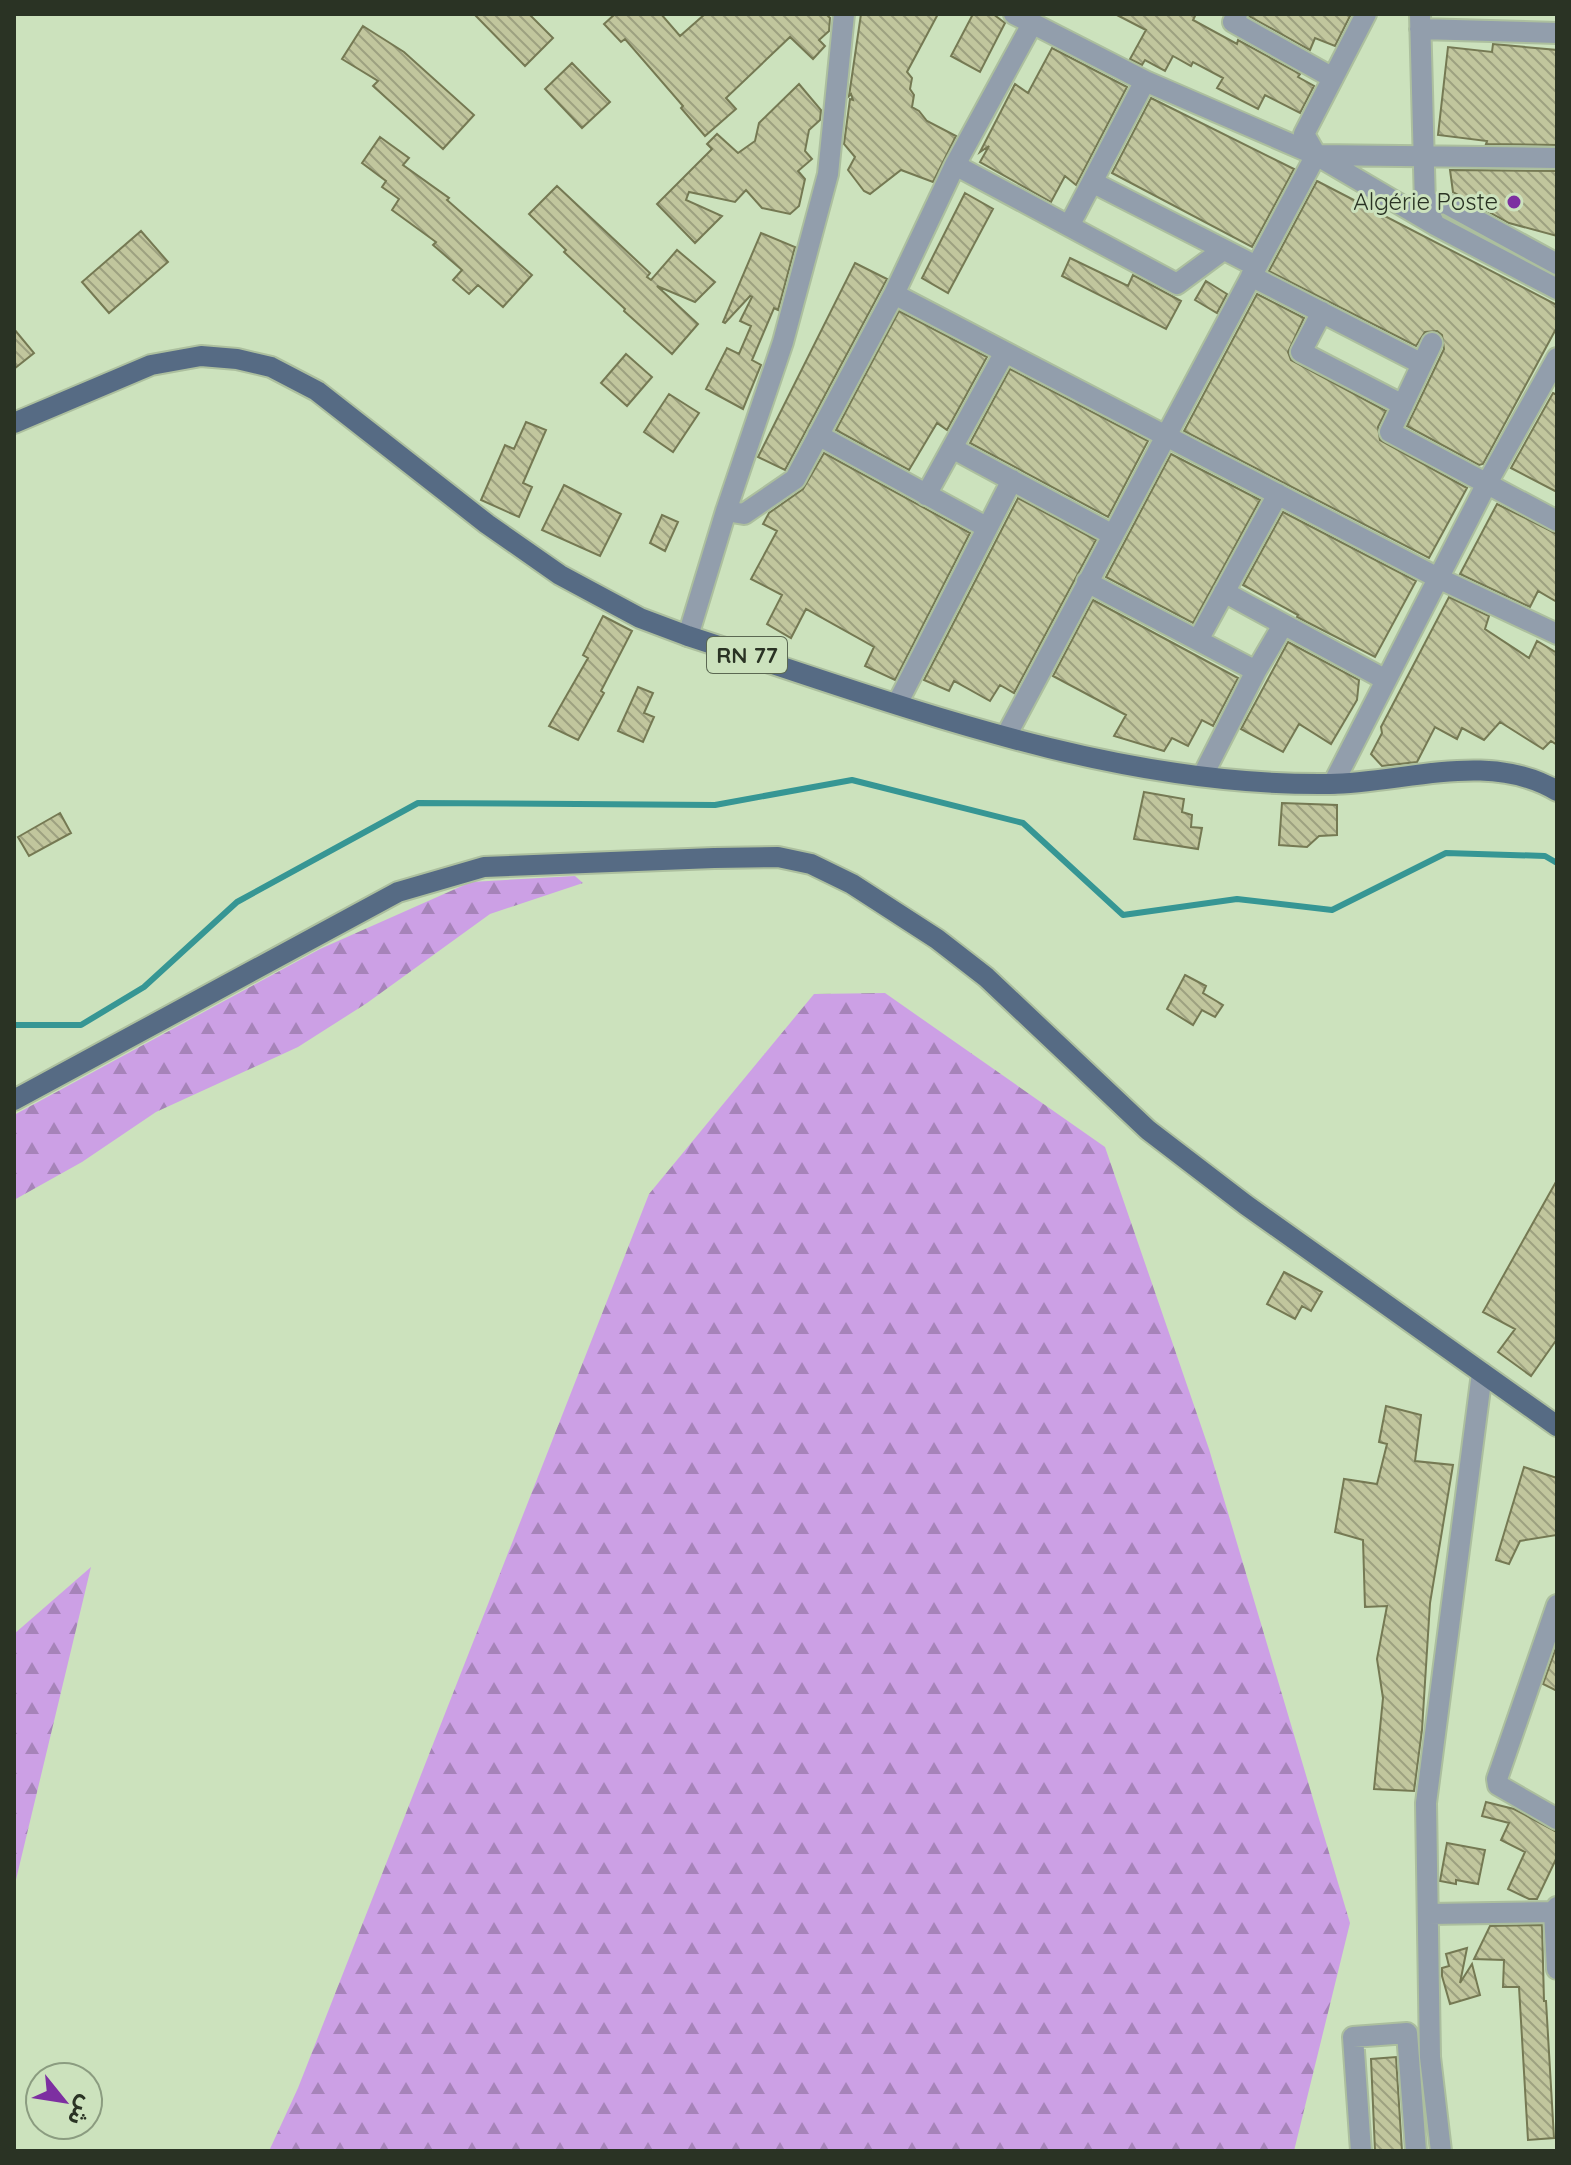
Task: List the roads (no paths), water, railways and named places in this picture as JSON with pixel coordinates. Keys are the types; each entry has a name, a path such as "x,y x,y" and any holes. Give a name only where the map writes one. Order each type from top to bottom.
{"main road":[{"name":"RN 77","path":"14,423 151,365 201,356 237,359 271,367 317,391 487,524 560,575 640,618 688,636 897,704 1006,736 1136,768 1279,783 1333,784 1494,770 1546,784 1557,791"},
{"path":"14,1100 398,892 447,876 484,867 778,857 811,864 852,884 937,939 986,977 1148,1130 1246,1205 1557,1426"}],"street":[{"path":"688,636 783,342 828,174 844,14"},
{"path":"1237,14 1233,22 1333,78"},
{"path":"1316,155 1304,134 1366,14"},
{"path":"726,511 744,514 795,479 894,294 1021,17 1145,81 1316,155 1435,225 1557,289"},
{"path":"1435,225 1425,205 1420,21 1515,23 1557,33"},
{"path":"1069,226 1145,81"},
{"path":"1316,155 1557,158"},
{"path":"1006,736 1316,155"},
{"path":"955,165 1177,284 1223,250"},
{"path":"1092,182 1223,250 1322,312 1422,364"},
{"path":"1425,205 1445,203 1557,264"},
{"path":"894,294 1438,578 1557,634"},
{"path":"1322,312 1301,352 1403,405"},
{"path":"1432,343 1390,432 1557,521"},
{"path":"926,495 1005,352"},
{"path":"1333,784 1486,485 1554,371"},
{"path":"818,435 986,527"},
{"path":"952,448 1113,535"},
{"path":"897,704 1012,480"},
{"path":"1198,640 1278,494"},
{"path":"1087,582 1256,671"},
{"path":"1224,592 1386,680"},
{"path":"1203,775 1283,625"},
{"path":"1441,2151 1430,2057 1426,1803 1482,1373"},
{"path":"1557,1605 1497,1779 1498,1785 1557,1819"},
{"path":"1429,1914 1555,1909 1557,1969"},
{"path":"1361,2151 1353,2037 1407,2033 1416,2151"}],"waterway":[{"path":"14,1025 81,1025 144,987 237,902 418,803 715,805 852,780 1023,823 1123,915 1237,899 1332,910 1446,853 1545,856 1557,863"}],"place":[{"name":"Algérie Poste","path":"1514,202"}]}
